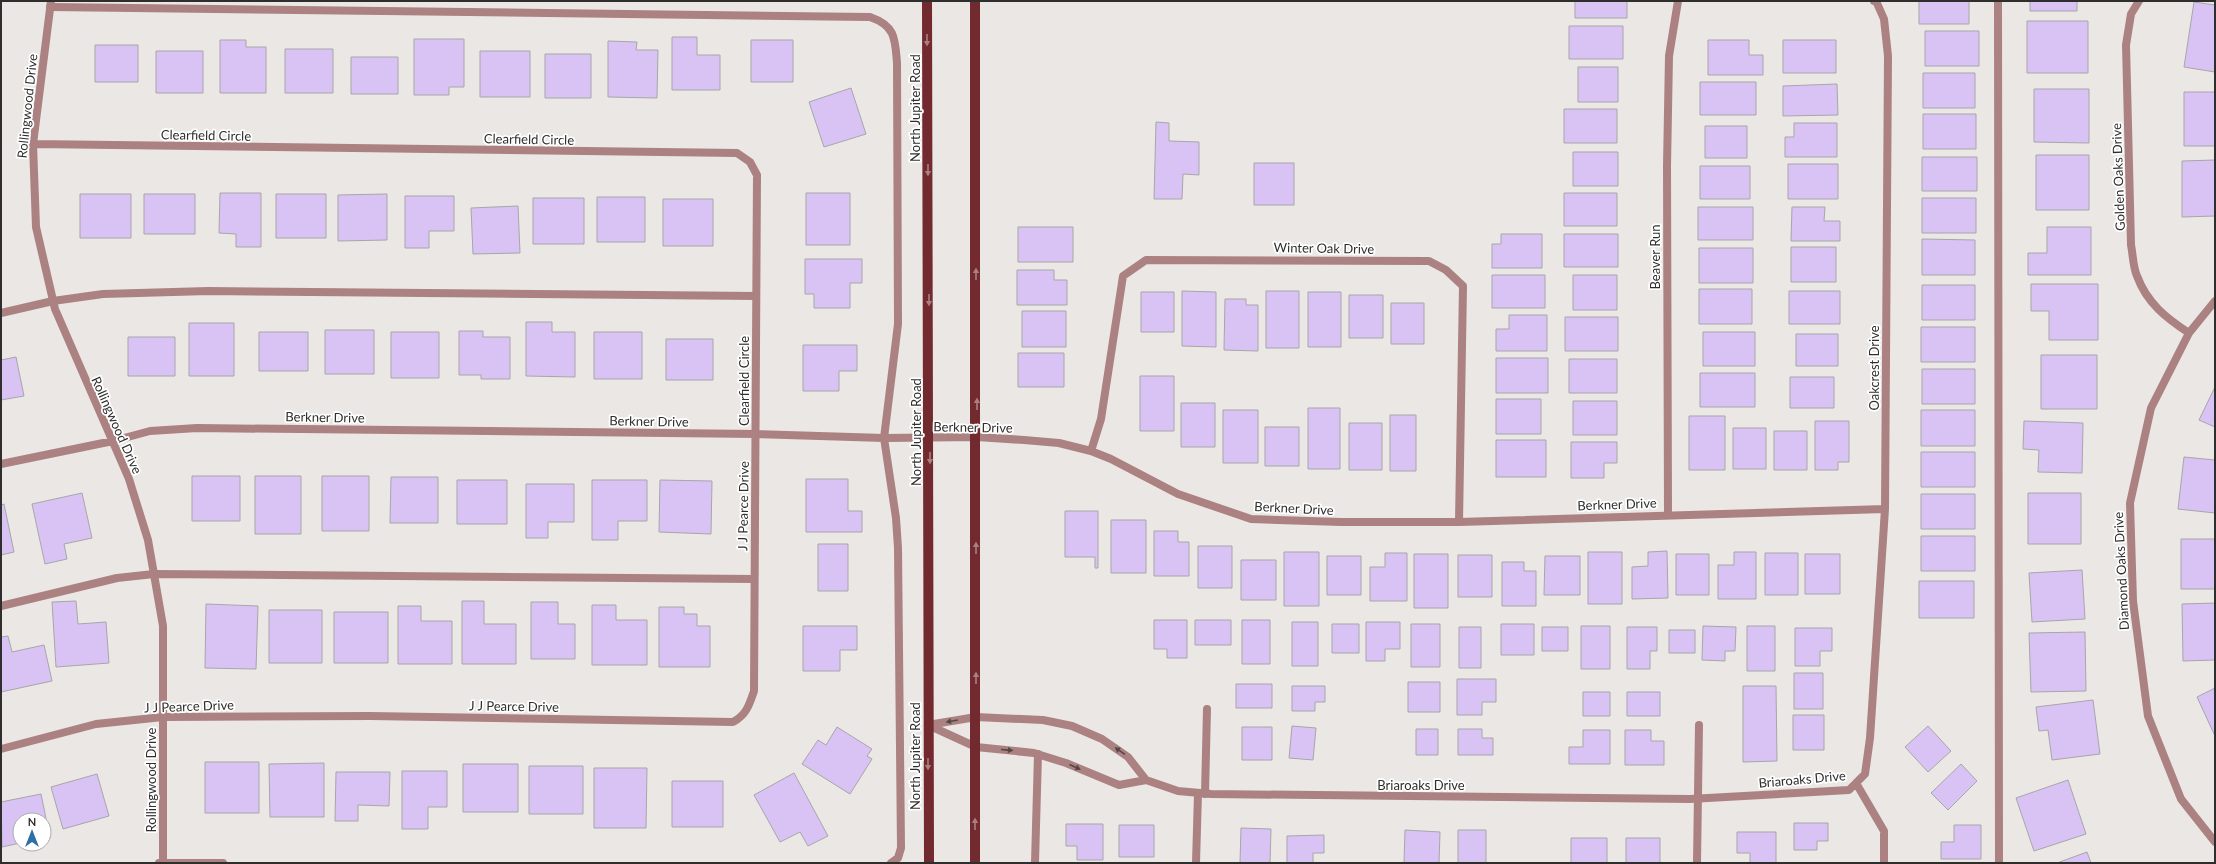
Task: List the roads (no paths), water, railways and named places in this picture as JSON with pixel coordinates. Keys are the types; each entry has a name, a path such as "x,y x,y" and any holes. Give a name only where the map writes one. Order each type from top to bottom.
{"main road":[{"name":"North Jupiter Road","path":"927,1 930,438 928,725 929,863"},
{"path":"975,1 977,437 975,863"}],"street":[{"name":"Beaver Run","path":"1668,514 1667,166 1669,56 1678,1"},
{"name":"Oakcrest Drive","path":"1870,738 1885,509 1888,56 1884,19 1876,1 1874,1"},
{"path":"1998,1 1999,863"},
{"name":"Golden Oaks Drive","path":"2139,1 2131,14 2126,45 2131,245 2136,276 2152,302 2165,318 2189,333"},
{"path":"51,4 870,17 885,23 894,36 897,63 897,331 884,438 896,518 900,624 901,848 898,858 891,863"},
{"name":"Rollingwood Drive","path":"51,4 33,144 36,228 53,302 84,380 129,479 148,540 163,626 162,863"},
{"name":"Clearfield Circle","path":"33,144 737,153 750,162 757,175 756,434"},
{"name":"Winter Oak Drive","path":"1091,451 1101,419 1123,276 1146,260 1429,262 1446,270 1463,286 1459,522"},
{"path":"1,313 53,302 103,294 208,291 756,296"},
{"name":"Diamond Oaks Drive","path":"2215,301 2189,333 2151,408 2130,503 2132,602 2148,716 2181,799 2215,842"},
{"name":"Berkner Drive","path":"1,464 113,441 150,431 197,428 756,434 884,438 977,437 1059,443 1091,451 1112,459 1178,494 1251,519 1341,522 1459,522 1668,514 1885,509"},
{"name":"J J Pearce Drive","path":"1,749 96,724 163,717 370,716 733,722 743,716 748,708 754,691 756,434"},
{"path":"1,606 117,578 154,574 754,579"},
{"path":"1196,863 1207,710"},
{"path":"928,725 976,716 1043,720 1072,726 1102,739 1128,756 1146,780"},
{"name":"Briaroaks Drive","path":"928,725 976,747 1038,754 1066,763 1119,785 1146,780 1178,791 1275,796 1699,799 1850,790 1865,774 1870,738"},
{"path":"1697,863 1699,725"},
{"path":"1035,863 1038,754"},
{"path":"1856,784 1884,831 1884,863"},
{"path":"162,863 223,863"}]}
